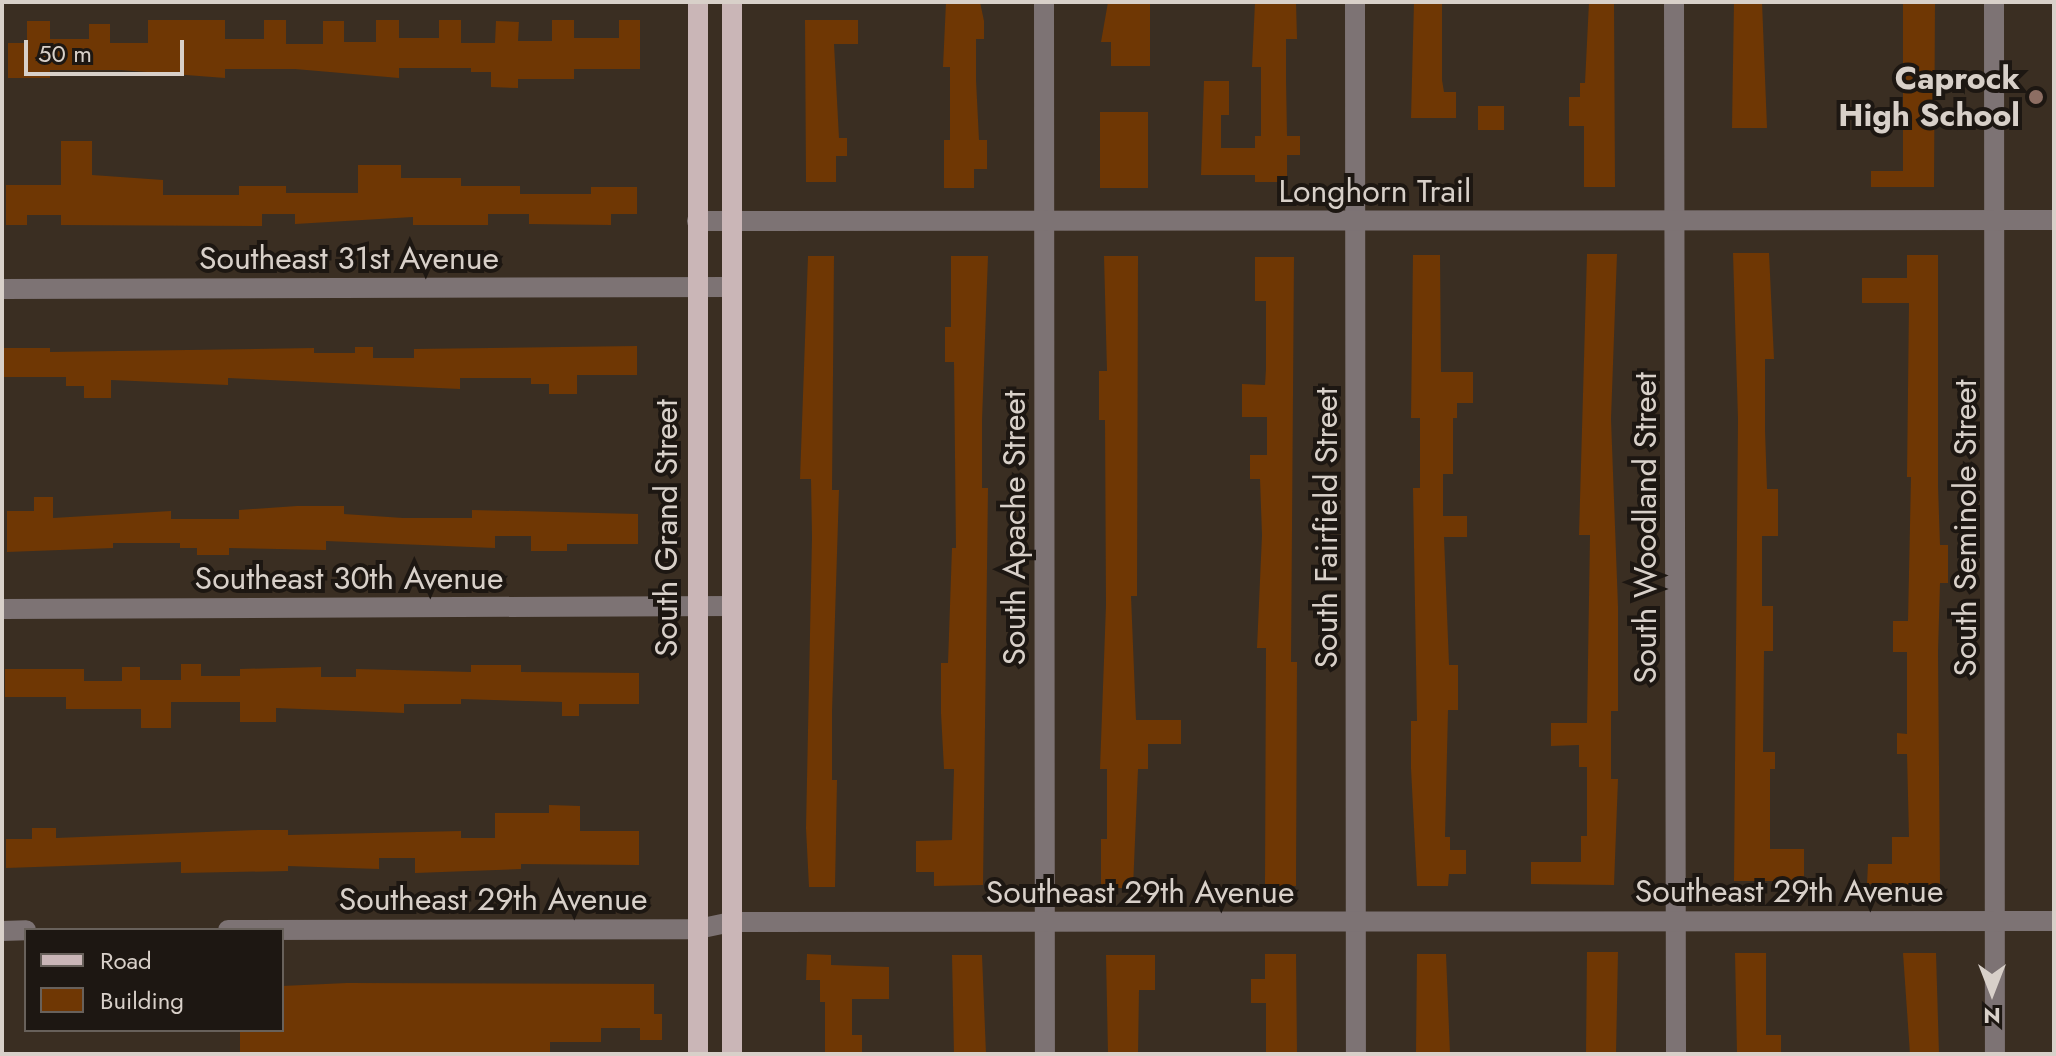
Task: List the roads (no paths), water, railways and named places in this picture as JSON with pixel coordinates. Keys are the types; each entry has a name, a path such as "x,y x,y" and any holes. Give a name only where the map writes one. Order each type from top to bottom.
{"main road":[{"name":"South Grand Street","path":"698,2 698,1054"},
{"name":"South Grand Street","path":"732,2 732,1054"}],"street":[{"name":"South Apache Street","path":"1044,2 1045,1054"},
{"name":"South Fairfield Street","path":"1355,2 1356,1054"},
{"name":"South Woodland Street","path":"1674,2 1676,1054"},
{"name":"South Seminole Street","path":"1994,2 1995,1054"},
{"name":"Longhorn Trail","path":"697,221 2054,220"},
{"name":"Southeast 31st Avenue","path":"2,289 731,287"},
{"name":"Southeast 30th Avenue","path":"2,609 732,606"},
{"name":"Southeast 29th Avenue","path":"284,930 698,929 731,922 2054,921"},
{"path":"2,931 24,930"}],"place":[{"name":"Caprock High School","path":"2036,97"}]}
